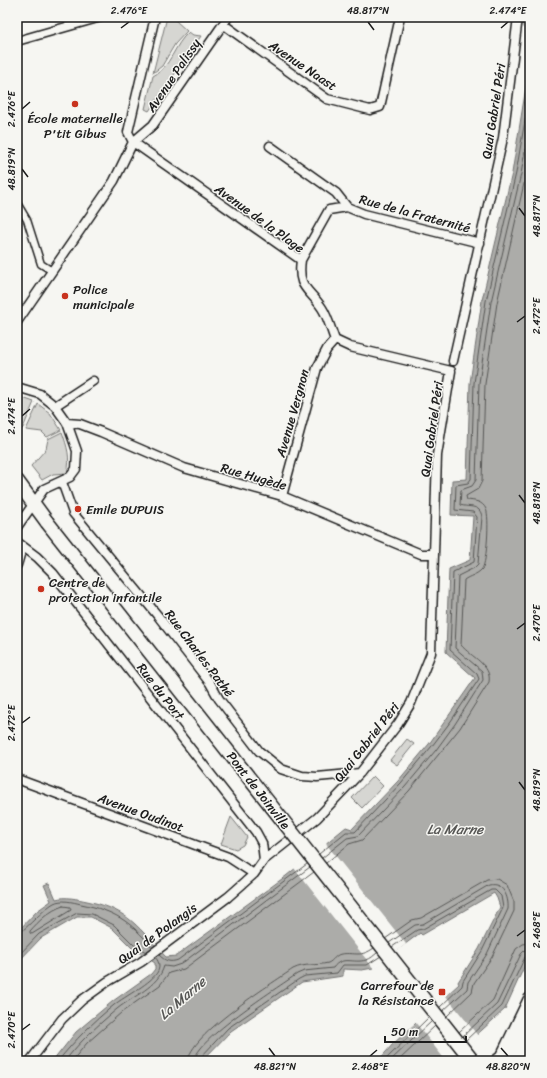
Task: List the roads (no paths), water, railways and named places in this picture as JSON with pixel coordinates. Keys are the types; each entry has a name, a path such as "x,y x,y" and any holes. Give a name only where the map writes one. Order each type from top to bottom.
{"main road":[{"name":"Pont de Joinville","path":"17,481 47,522 472,1060"},
{"path":"498,1061 502,1058 530,1000"},
{"path":"515,1061 530,1028"}],"street":[{"path":"17,41 101,17"},
{"path":"17,322 114,181 133,142 128,132 155,17"},
{"name":"Avenue Palissy","path":"133,142 153,125 228,17"},
{"name":"Avenue Naast","path":"223,24 327,99 370,110 380,106 400,17"},
{"name":"Quai Gabriel Péri","path":"284,845 317,818 360,773 390,734 413,699 431,653 436,455 460,321 480,243 503,138 518,17"},
{"name":"Avenue de la Plage","path":"133,142 301,260 299,273 304,288 323,309 335,340"},
{"path":"270,146 336,193 347,207"},
{"path":"17,203 27,220 41,264 52,271"},
{"name":"Rue de la Fraternité","path":"301,260 329,210 347,207 364,214 480,243"},
{"path":"335,340 350,347 451,371"},
{"name":"Avenue Vergnon","path":"282,496 317,368 327,349 335,340"},
{"path":"55,406 93,381"},
{"path":"17,387 40,394 55,406 67,423 77,452 76,469 70,477 44,489 17,527"},
{"name":"Rue Hugède","path":"67,423 80,424 101,432 184,468 282,496 421,554 434,554"},
{"name":"Rue Charles Pathé","path":"62,482 73,513 143,597 210,683 219,699 259,751 281,769 302,776 317,777 360,773"},
{"path":"17,565 20,545"},
{"name":"Rue du Port","path":"20,545 37,557 53,573 251,826 262,843 264,860"},
{"name":"Avenue Oudinot","path":"17,780 228,857 254,874"},
{"name":"Quai de Polangis","path":"30,1061 62,1019 82,1000 107,982 141,962 238,888 254,874 264,860 284,845"}],"water":[{"name":"La Marne","path":"530,62 530,954 505,1009 448,1061 378,1061 393,1044 459,984 458,982 479,949 500,907 494,893 422,935 420,933 373,968 362,970 343,969 343,976 302,982 231,1031 202,1061 53,1061 76,1032 113,1001 151,974 155,969 155,963 132,948 112,928 91,917 77,917 41,938 17,963 17,932 37,911 51,901 44,885 49,883 56,899 64,898 87,901 114,909 124,915 140,929 166,957 176,956 286,876 346,827 352,829 398,781 429,744 475,678 446,652 449,569 470,560 473,516 451,515 452,480 467,479 470,383 482,300 512,173"}],"place":[{"name":"École maternelle P'tit Gibus","path":"75,104"},
{"name":"Police municipale","path":"65,296"},
{"name":"Emile DUPUIS","path":"78,509"},
{"name":"Centre de protection infantile","path":"41,589"},
{"name":"Carrefour de la Résistance","path":"442,992"}]}
